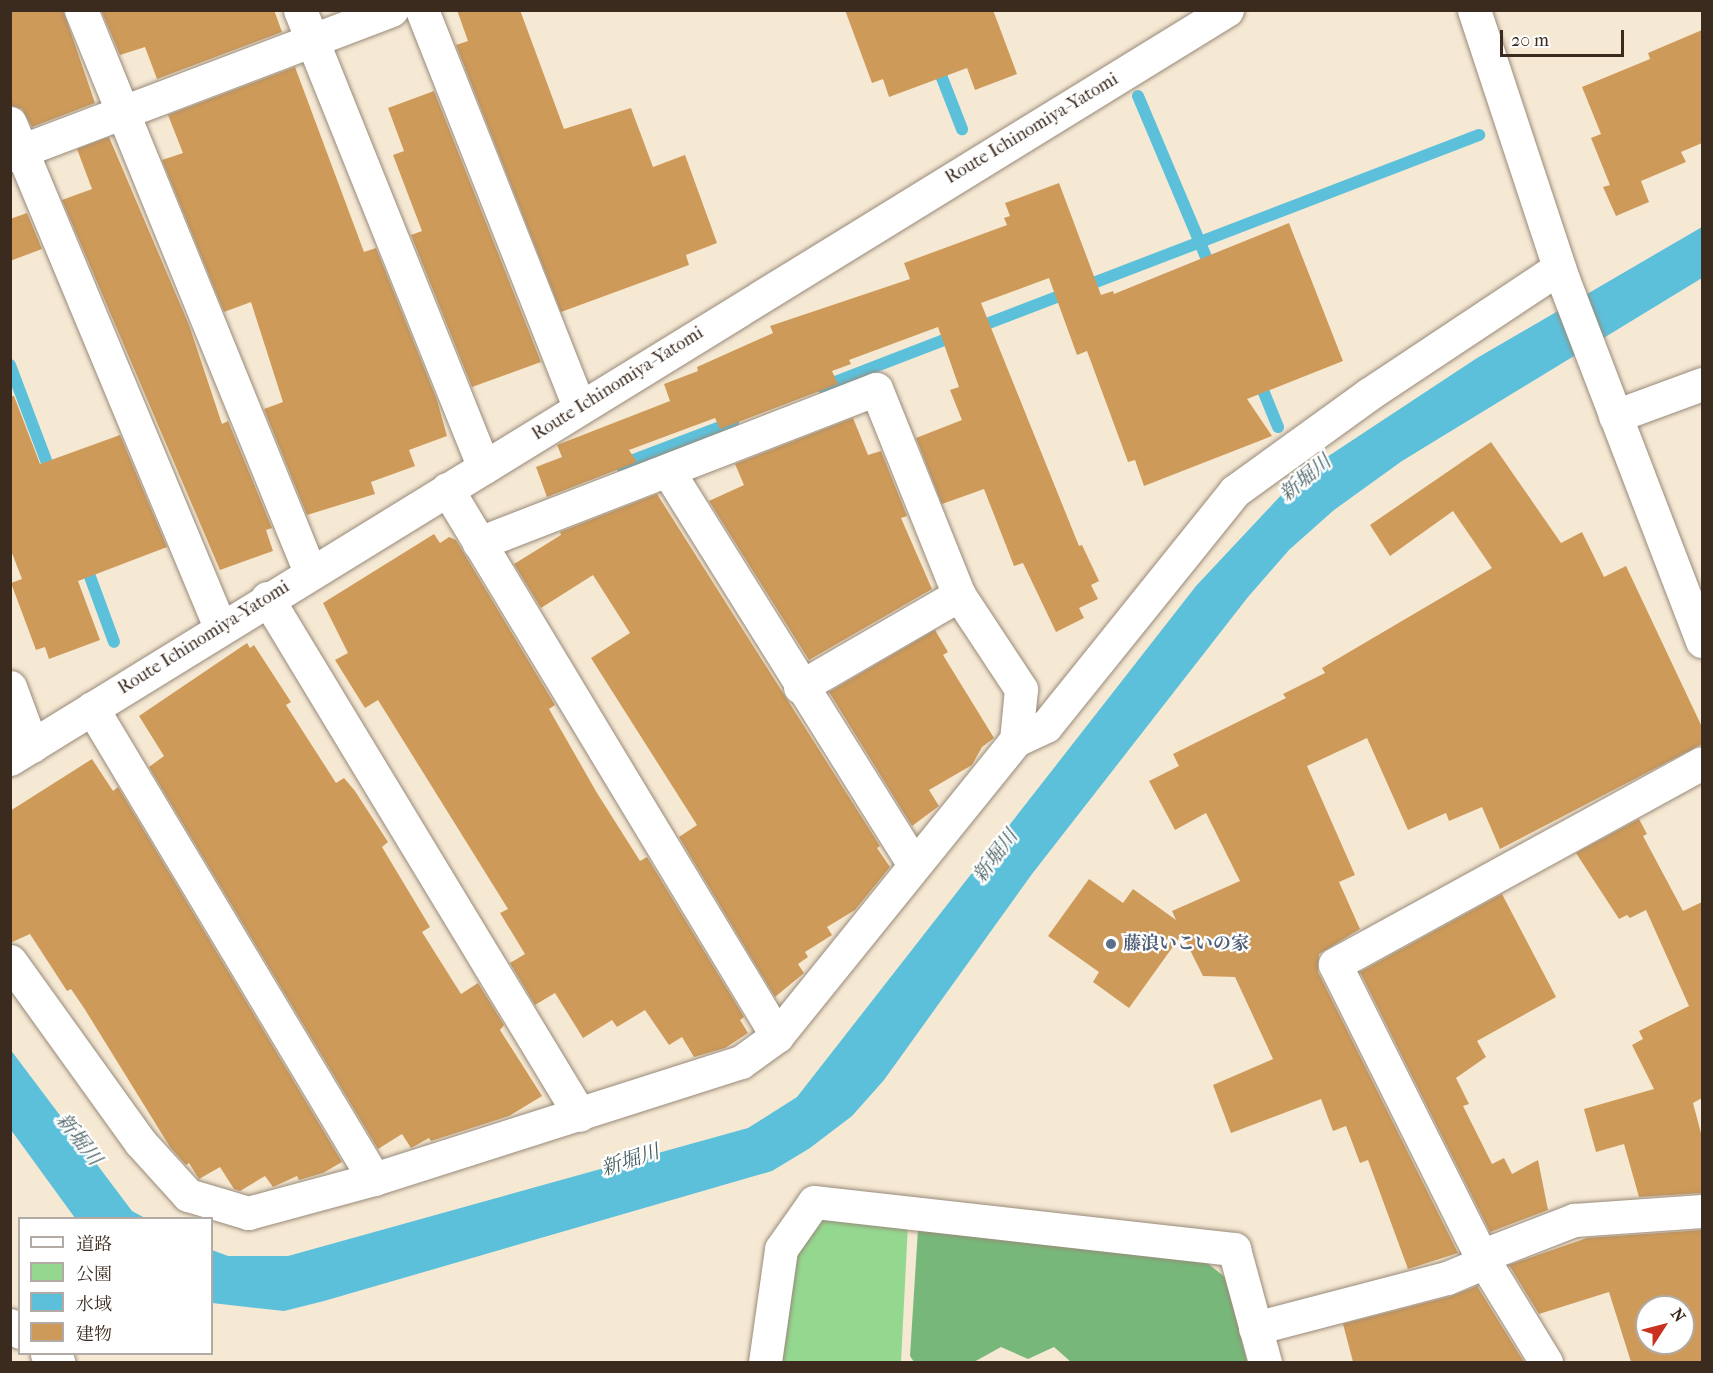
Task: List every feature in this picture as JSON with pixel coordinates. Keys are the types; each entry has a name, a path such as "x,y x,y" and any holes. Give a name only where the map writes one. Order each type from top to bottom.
{"street":[{"path":"81,10 310,572"},
{"path":"300,10 484,467"},
{"path":"17,154 391,10"},
{"path":"422,10 579,407"},
{"name":"Route Ichinomiya-Yatomi","path":"21,752 267,598 1227,10"},
{"path":"1474,10 1561,273 1702,640"},
{"path":"10,123 17,154 220,627"},
{"path":"10,961 140,1142 188,1195 248,1213 374,1179 741,1062 777,1036 1016,740 1046,726 1234,491 1369,394 1561,273"},
{"path":"1615,416 1702,384"},
{"path":"479,543 876,389 959,595 1021,689 1016,740"},
{"path":"668,471 800,687 914,864"},
{"path":"447,489 777,1036"},
{"path":"800,687 959,595"},
{"path":"267,598 580,1115"},
{"path":"10,687 21,752"},
{"path":"92,708 374,1179"},
{"path":"1546,1362 1483,1259 1335,964 1702,763"},
{"path":"765,1362 781,1249 814,1202 1234,1250 1265,1362"},
{"path":"1255,1329 1447,1278 1483,1259 1574,1220 1702,1211"}],"green space":[{"path":"830,1214 908,1224 901,1362 771,1362 785,1257 814,1222"},
{"path":"918,1229 1206,1262 1226,1278 1247,1362 1071,1362 1054,1347 1028,1359 1001,1347 974,1362 914,1362 910,1356"}],"water":[{"name":"新堀川","path":"1702,227 1702,278 1402,461 1334,510 1289,550 1248,597 1032,874 884,1080 852,1116 810,1148 772,1171 324,1301 284,1311 213,1303 213,1250 228,1256 288,1256 748,1128 797,1097 1196,586 1285,491 1324,459 1477,358"},
{"path":"10,1049 132,1211 143,1217 74,1217 11,1130"}],"building":[{"path":"10,10 63,10 95,103 32,127 22,109 10,105"},
{"path":"101,10 274,10 282,32 157,79 145,47 120,55"},
{"path":"457,10 520,10 564,129 631,108 653,167 685,155 717,243 686,255 689,265 561,312 456,45 468,41"},
{"path":"845,10 993,10 1017,74 975,90 967,68 889,97 883,79 872,83"},
{"path":"1702,30 1702,143 1681,152 1686,162 1641,181 1649,202 1616,216 1603,187 1610,185 1591,138 1601,134 1582,87 1650,59 1648,53"},
{"path":"295,67 364,252 376,248 437,400 447,436 409,450 415,466 371,482 375,494 307,515 264,409 283,402 251,302 224,312 162,160 183,153 168,115"},
{"path":"434,91 541,362 472,387 411,235 422,231 393,155 404,151 388,108"},
{"path":"109,137 189,325 222,424 228,421 272,528 266,530 273,551 220,570 62,200 92,189 77,149"},
{"path":"1059,183 1101,295 1113,291 1114,294 1289,223 1343,361 1247,399 1272,436 1144,486 1135,460 1128,462 1087,351 1077,355 1049,278 981,303 1079,546 1082,545 1099,581 1091,585 1098,599 1079,608 1084,618 1056,632 1023,563 1014,566 984,489 942,504 916,438 962,420 950,390 959,387 938,327 849,360 851,364 832,371 838,384 720,429 715,418 629,450 637,462 547,497 536,467 562,457 557,445 670,401 664,384 698,371 697,367 773,333 770,326 910,279 904,263 1007,225 1004,218 1010,216 1005,203"},
{"path":"27,213 42,249 10,261 10,219"},
{"path":"10,396 14,396 40,464 120,435 167,547 78,581 100,640 49,659 45,647 36,650 11,583 22,579 10,548"},
{"path":"853,418 868,455 881,451 907,516 901,518 932,589 809,660 709,501 744,485 735,464"},
{"path":"1491,442 1561,543 1582,532 1604,577 1626,566 1702,727 1702,744 1500,849 1482,807 1449,821 1446,813 1408,830 1367,738 1307,766 1355,875 1339,882 1360,929 1319,954 1318,972 1458,1253 1408,1269 1368,1160 1360,1163 1346,1126 1333,1131 1321,1099 1231,1133 1213,1085 1273,1059 1235,977 1203,976 1182,934 1129,1008 1093,982 1099,972 1048,936 1089,879 1123,903 1133,889 1176,920 1172,911 1240,881 1206,813 1175,830 1149,781 1179,766 1173,754 1286,698 1283,694 1325,673 1322,668 1492,568 1453,511 1390,556 1370,525"},
{"path":"657,494 880,846 877,848 890,867 855,910 827,927 832,935 805,952 808,957 798,964 804,973 775,997 679,837 697,825 591,658 630,633 593,575 541,608 514,564 561,535 560,532"},
{"path":"434,534 440,543 449,537 456,540 555,705 549,709 597,793 640,861 647,857 744,1017 740,1020 748,1033 725,1048 694,1057 682,1037 669,1045 645,1010 617,1027 612,1020 583,1038 555,993 535,1005 510,963 525,954 500,913 508,909 378,700 365,708 335,660 348,653 323,603"},
{"path":"935,630 948,652 943,655 994,738 982,747 972,765 929,790 939,806 912,826 829,692"},
{"path":"247,643 250,648 254,645 291,702 286,705 336,783 344,778 388,842 382,847 430,927 422,932 461,994 478,983 504,1025 500,1030 542,1096 509,1116 431,1141 429,1138 411,1148 402,1134 378,1149 149,767 164,756 139,716"},
{"path":"92,759 113,791 118,787 342,1162 323,1173 299,1180 297,1176 273,1187 265,1176 240,1191 234,1189 220,1167 199,1179 189,1163 186,1165 170,1147 84,1008 71,989 67,991 30,934 10,943 10,811"},
{"path":"1639,819 1647,834 1643,836 1683,911 1702,902 1702,1098 1693,1103 1702,1137 1702,1193 1639,1197 1624,1144 1596,1152 1584,1109 1654,1089 1632,1045 1643,1039 1639,1031 1689,1006 1646,910 1630,918 1627,915 1619,919 1576,853"},
{"path":"1502,894 1556,997 1477,1041 1486,1057 1456,1078 1469,1104 1463,1106 1492,1164 1504,1158 1512,1174 1538,1160 1548,1210 1490,1232 1360,972"},
{"path":"1702,1230 1702,1362 1631,1362 1609,1292 1539,1314 1509,1265 1587,1238"},
{"path":"1477,1286 1524,1362 1353,1362 1343,1324 1452,1296"}],"waterway":[{"path":"937,65 962,129"},
{"path":"1138,96 1212,271"},
{"path":"976,328 1479,135"},
{"path":"822,387 957,335"},
{"path":"10,365 52,476"},
{"path":"1258,378 1278,427"},
{"path":"620,465 733,422"},
{"path":"85,563 114,642"}],"place":[{"name":"藤浪いこいの家","path":"1111,944"}]}
